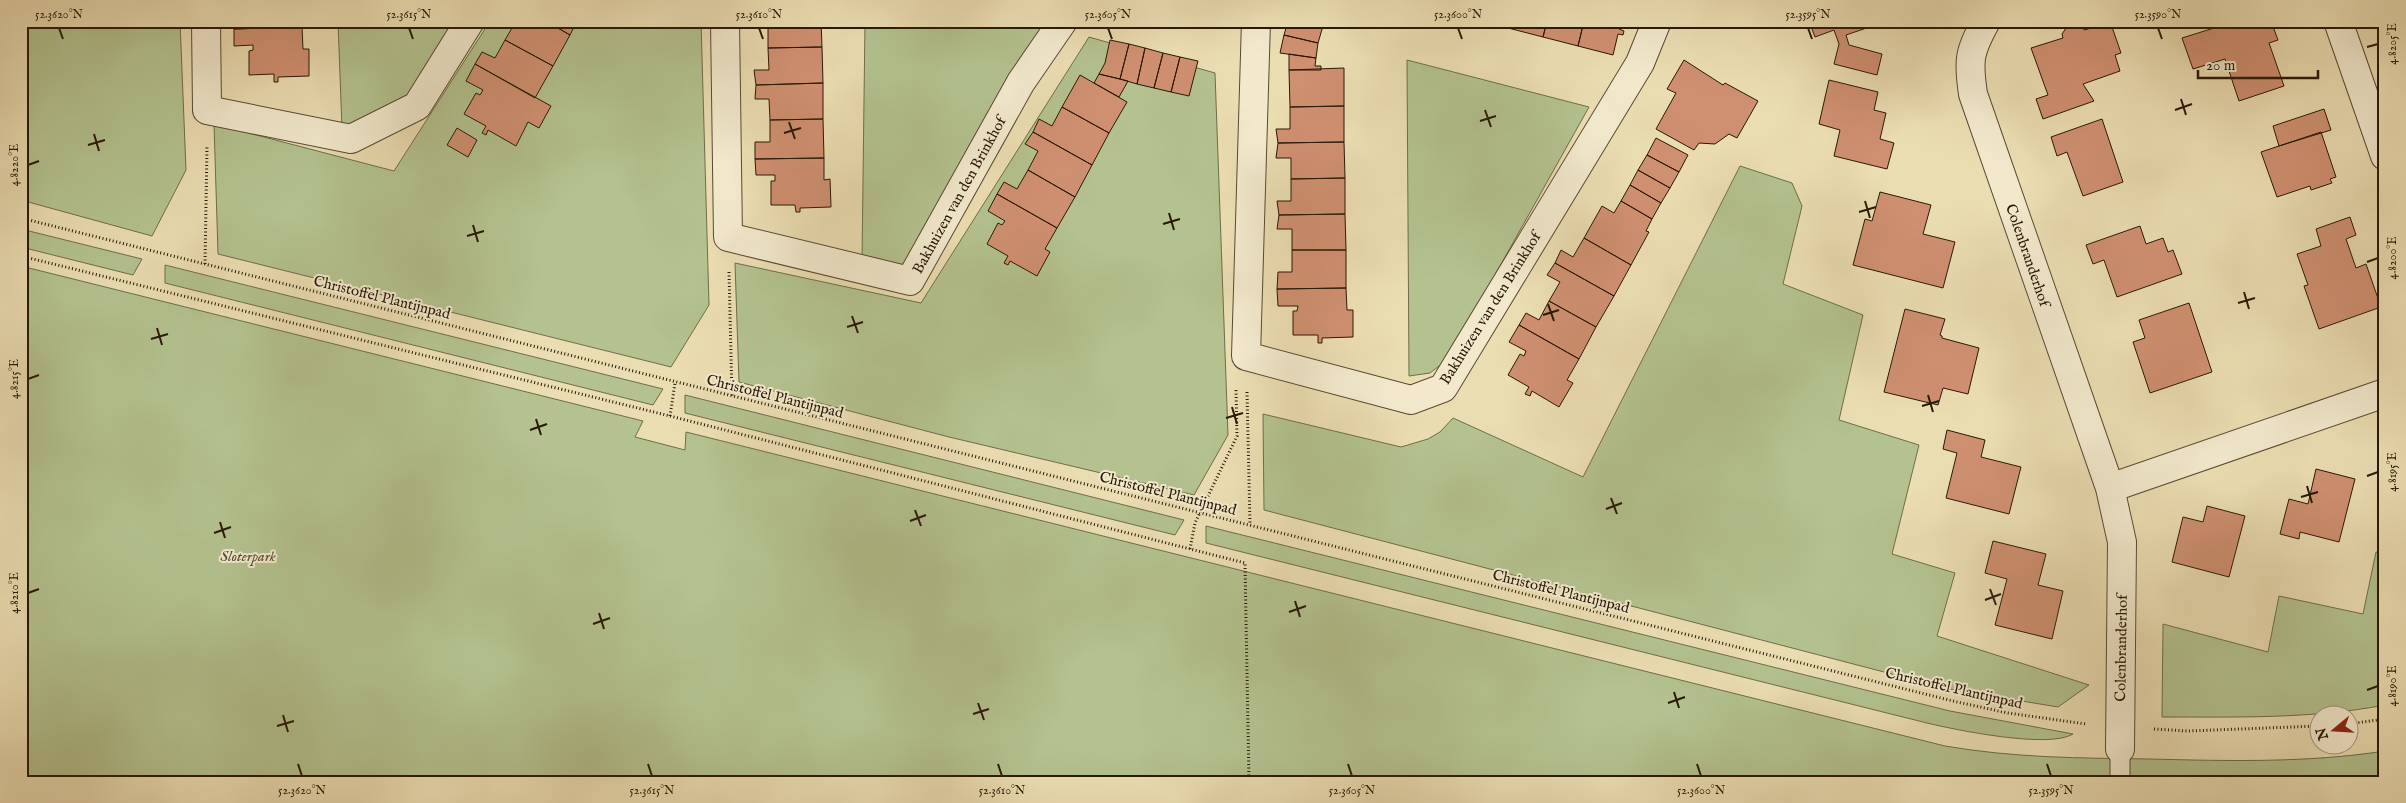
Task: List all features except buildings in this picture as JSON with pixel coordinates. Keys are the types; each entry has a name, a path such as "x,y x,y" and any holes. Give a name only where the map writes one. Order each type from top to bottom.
{"street":[{"path":"206,21 207,110 351,139 417,106 470,21"},
{"path":"725,21 728,237"},
{"name":"Bakhuizen van den Brinkhof","path":"728,237 910,281 1021,82 1063,21"},
{"path":"1246,356 1256,21"},
{"name":"Bakhuizen van den Brinkhof","path":"1246,356 1411,400 1443,388 1640,63 1657,21"},
{"name":"Colenbranderhof","path":"1986,21 1974,43 1969,65 1973,94 2110,488 2122,542 2120,738"},
{"path":"2338,21 2385,156"},
{"path":"2110,488 2385,393"}],"lane":[{"path":"2120,738 2120,782"}],"path":[{"path":"205,264 207,110"},
{"name":"Christoffel Plantijnpad","path":"21,218 1957,702 2008,713 2070,722 2120,738 2188,731 2308,726"},
{"path":"728,237 732,396"},
{"path":"21,256 670,416 1245,563 1249,782"},
{"path":"1190,549 1195,523 1237,436 1236,374 1246,356"},
{"path":"1246,356 1250,525"},
{"path":"670,416 675,383"},
{"path":"2358,723 2385,719"}],"green space":[{"path":"21,21 180,21 186,170 152,236 21,200"},
{"path":"338,21 457,21 405,105 342,129"},
{"path":"490,21 701,21 709,305 671,367 218,254 214,124 394,171"},
{"path":"865,21 1051,21 902,272 862,260"},
{"path":"1089,37 1215,73 1228,435 1194,495 949,437 739,382 735,263 921,303"},
{"path":"1407,60 1589,107 1448,359 1430,373 1409,376"},
{"path":"1740,166 1792,183 1802,206 1783,284 1863,315 1839,420 1919,445 1892,554 1955,573 1937,636 2089,685 2058,707 1949,689 1264,510 1263,414 1401,447 1428,439 1440,432 1453,418 1583,477"},
{"path":"21,229 142,259 133,275 21,247"},
{"path":"165,265 663,389 653,405 165,283"},
{"name":"Sloterpark","path":"21,266 643,421 635,437 685,450 686,432 1945,746 2047,757 2209,760 2326,758 2358,756 2385,751 2385,782 21,782"},
{"path":"685,395 1184,520 1175,535 685,413"},
{"path":"1206,526 1950,711 2073,734 2044,740 2024,739 1980,734 1927,723 1206,543"},
{"path":"2376,552 2385,554 2385,705 2358,710 2358,706 2308,706 2308,715 2302,715 2162,717 2163,624 2268,652 2279,596 2363,614"}]}
